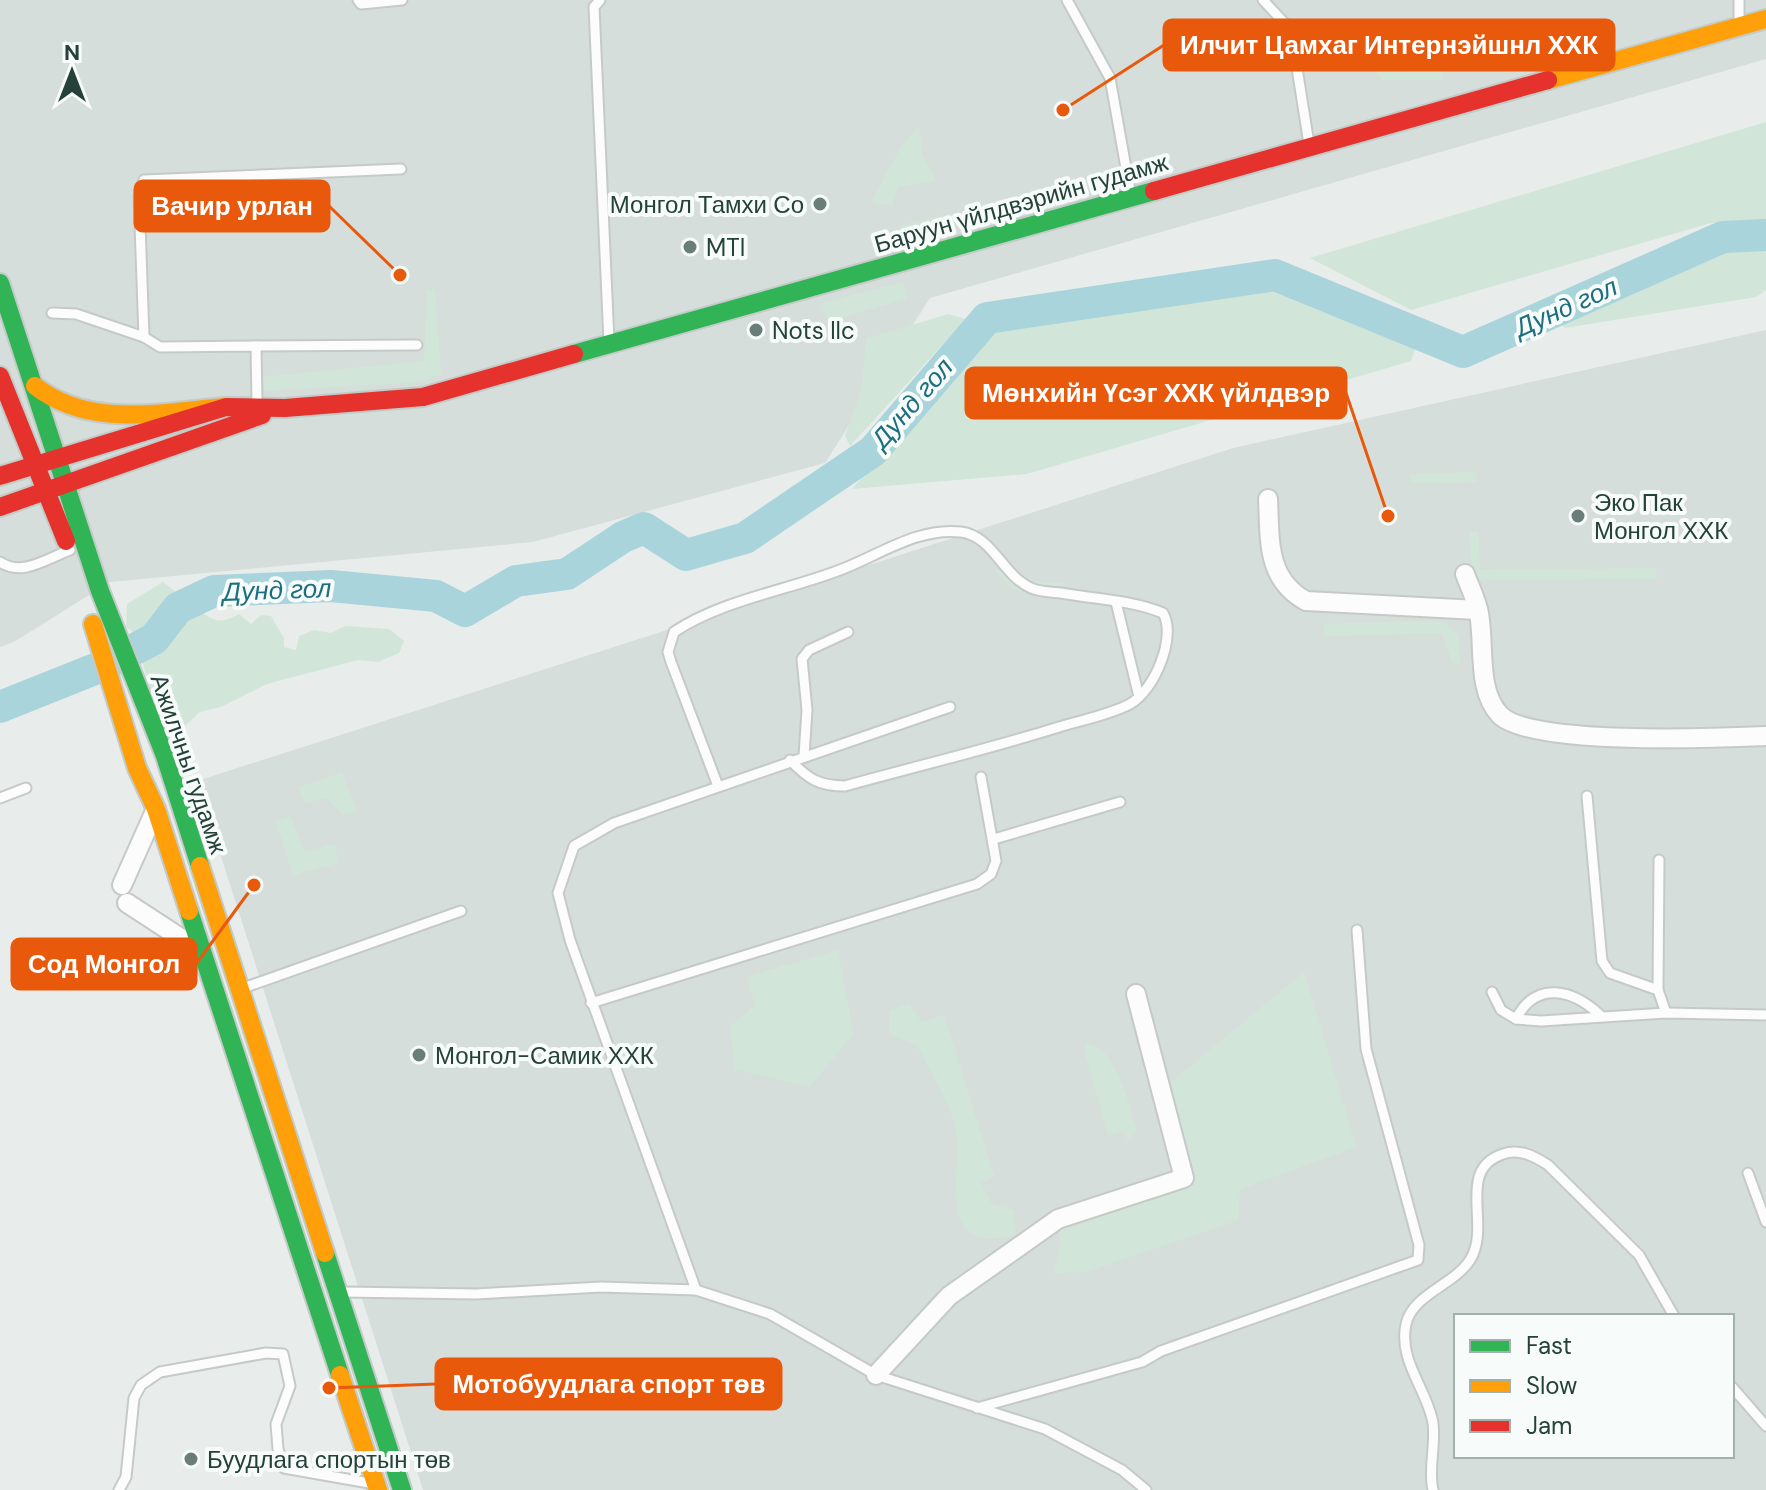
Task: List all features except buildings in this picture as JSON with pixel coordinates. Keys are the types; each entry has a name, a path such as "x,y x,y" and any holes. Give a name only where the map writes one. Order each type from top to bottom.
{"main road":[{"name":"Баруун үйлдвэрийн гудамж","path":"0,476 226,407 285,408 423,397 1766,19"},
{"name":"Ажилчны гудамж","path":"0,283 100,591 165,756 335,1292 402,1490"},
{"name":"Ажилчны гудамж","path":"0,376 70,550 137,768 156,809 377,1487"},
{"path":"35,386 60,404 88,411 226,407"},
{"name":"Баруун үйлдвэрийн гудамж","path":"0,507 68,486 231,424 285,408"}],"street":[{"path":"1268,499 1270,539 1278,577 1288,591 1306,601 1478,610"},
{"path":"1465,574 1478,610 1487,687 1499,715 1520,728 1593,736 1766,736"},
{"path":"156,809 125,894 203,952"},
{"path":"876,1375 949,1296 1058,1219 1184,1178 1136,994"}],"lane":[{"path":"358,0 361,4 402,0"},
{"path":"600,0 594,7 609,345"},
{"path":"1067,0 1110,78 1131,196"},
{"path":"1263,0 1291,30 1310,149"},
{"path":"1739,0 1739,28"},
{"path":"144,337 139,196 144,180 401,169"},
{"path":"52,313 76,314 144,337 160,347 417,345"},
{"path":"256,346 257,407"},
{"path":"718,786 668,652 674,632 689,622 845,568 899,543 939,533 961,532 978,537 1002,567 1031,588 1163,613 1169,623 1163,655 1139,697 1117,709 995,747 845,786 824,786 807,778 790,760"},
{"path":"0,562 12,570 21,570 70,550"},
{"path":"1116,602 1139,697"},
{"path":"804,756 807,710 802,659 809,650 848,632"},
{"path":"696,1290 591,1003 558,893 574,846 614,823 950,707"},
{"path":"591,1003 977,884 991,874 996,861 981,777"},
{"path":"0,798 26,788"},
{"path":"1587,796 1602,961 1610,973 1658,990"},
{"path":"994,839 1120,802"},
{"path":"1659,860 1658,990 1666,1013"},
{"path":"239,989 461,911"},
{"path":"974,1409 1142,1362 1161,1351 1418,1260 1419,1245 1366,1049 1357,930"},
{"path":"1516,1019 1534,996 1549,991 1585,1001 1601,1016"},
{"path":"1492,992 1501,1010 1516,1019 1541,1021 1666,1013 1766,1015"},
{"path":"1433,1490 1433,1422 1404,1344 1407,1321 1422,1300 1470,1261 1480,1237 1477,1175 1487,1159 1509,1152 1531,1154 1548,1165 1639,1255 1673,1314"},
{"path":"1748,1173 1766,1222"},
{"path":"335,1292 476,1294 601,1287 696,1290 770,1314 876,1375 974,1409 1045,1429 1122,1470 1146,1490"},
{"path":"119,1490 126,1477 134,1398 141,1385 160,1372 266,1353 283,1354 290,1386 276,1424 278,1449 284,1468 377,1487"},
{"path":"1734,1389 1766,1426"}],"shaded area":[{"path":"0,0 1766,0 1766,59 930,298 825,463 533,542 110,582 14,642 0,647"},
{"path":"1766,330 1766,1490 423,1490 197,781 1233,448"}],"green space":[{"path":"1443,70 1441,80 1382,80 1375,71"},
{"path":"1766,122 1766,221 1711,223 1411,310 1310,258"},
{"path":"919,126 922,154 936,181 898,187 892,205 876,204 872,200 901,147"},
{"path":"952,213 955,222 901,236 899,226"},
{"path":"1766,240 1766,290 1756,297 1565,328 1540,302 1722,242"},
{"path":"903,282 906,299 828,321 822,303"},
{"path":"1277,284 1416,347 1411,361 1027,474 852,489 995,325"},
{"path":"435,289 441,374 422,382 264,391 263,377 424,361 427,290"},
{"path":"948,314 966,319 850,446 845,436 862,388 866,339"},
{"path":"1475,472 1477,482 1411,483 1411,474"},
{"path":"1470,532 1478,532 1480,570 1656,568 1657,579 1471,580"},
{"path":"996,570 1014,570 1015,581 1064,583 1066,595 1017,590"},
{"path":"163,582 180,595 149,636 136,634 126,627 127,604"},
{"path":"189,609 218,620 239,614 251,624 261,615 271,616 284,638 284,647 296,650 299,636 314,630 331,633 345,626 389,629 404,641 399,653 378,662 358,660 267,684 221,707 200,712 184,727 159,721 142,661 168,641 169,629"},
{"path":"1445,623 1458,635 1460,665 1452,662 1442,633 1324,636 1324,624"},
{"path":"32,678 44,679 27,700 12,705 7,714 0,713 0,695 11,693 17,684"},
{"path":"342,772 357,811 344,815 327,798 305,803 298,788"},
{"path":"290,816 305,852 335,844 338,863 293,875 276,821"},
{"path":"838,950 853,1034 810,1087 735,1069 730,1027 755,1005 747,977"},
{"path":"1304,972 1356,1147 1240,1189 1238,1220 1086,1272 1054,1273 1060,1243 1058,1226 1187,1179 1169,1084"},
{"path":"909,1004 922,1022 944,1015 994,1176 981,1183 992,1204 1013,1210 1016,1235 990,1238 973,1234 962,1223 956,1189 956,1130 950,1110 917,1045 890,1034 889,1011"},
{"path":"1088,1044 1107,1056 1120,1079 1137,1130 1128,1140 1123,1131 1108,1135 1084,1049"}],"waterway":[{"name":"Дунд гол","path":"0,707 100,667 154,639 178,608 214,591 331,586 436,596 465,611 516,581 567,574 623,537 644,528 686,555 745,538 873,451 987,318 1275,275 1463,352 1723,237 1766,235"}],"traffic: fast":[{"path":"574,354 1154,191"},
{"path":"0,283 100,591 165,756 200,866"},
{"path":"189,911 340,1375"},
{"path":"325,1253 402,1490"}],"traffic: slow":[{"path":"1548,80 1766,19"},
{"path":"35,386 56,399 102,413 152,414 226,407"},
{"path":"93,624 137,768 156,809 189,911"},
{"path":"200,866 325,1253"},
{"path":"340,1375 378,1490"}],"traffic: jam":[{"path":"1154,191 1548,80"},
{"path":"0,476 226,407 285,408 423,397 574,354"},
{"path":"0,376 66,541"},
{"path":"0,507 262,415"}],"place":[{"name":"Илчит Цамхаг Интернэйшнл ХХК","path":"1063,110"},
{"name":"Монгол Тамхи Со","path":"820,204"},
{"name":"MTI","path":"690,247"},
{"name":"Вачир урлан","path":"400,275"},
{"name":"Nots llc","path":"756,330"},
{"name":"Мөнхийн Үсэг ХХК үйлдвэр","path":"1388,516"},
{"name":"Эко Пак Монгол ХХК","path":"1578,516"},
{"name":"Сод Монгол","path":"254,885"},
{"name":"Монгол-Самик ХХК","path":"419,1055"},
{"name":"Мотобуудлага спорт төв","path":"329,1388"},
{"name":"Буудлага спортын төв","path":"191,1459"}]}
